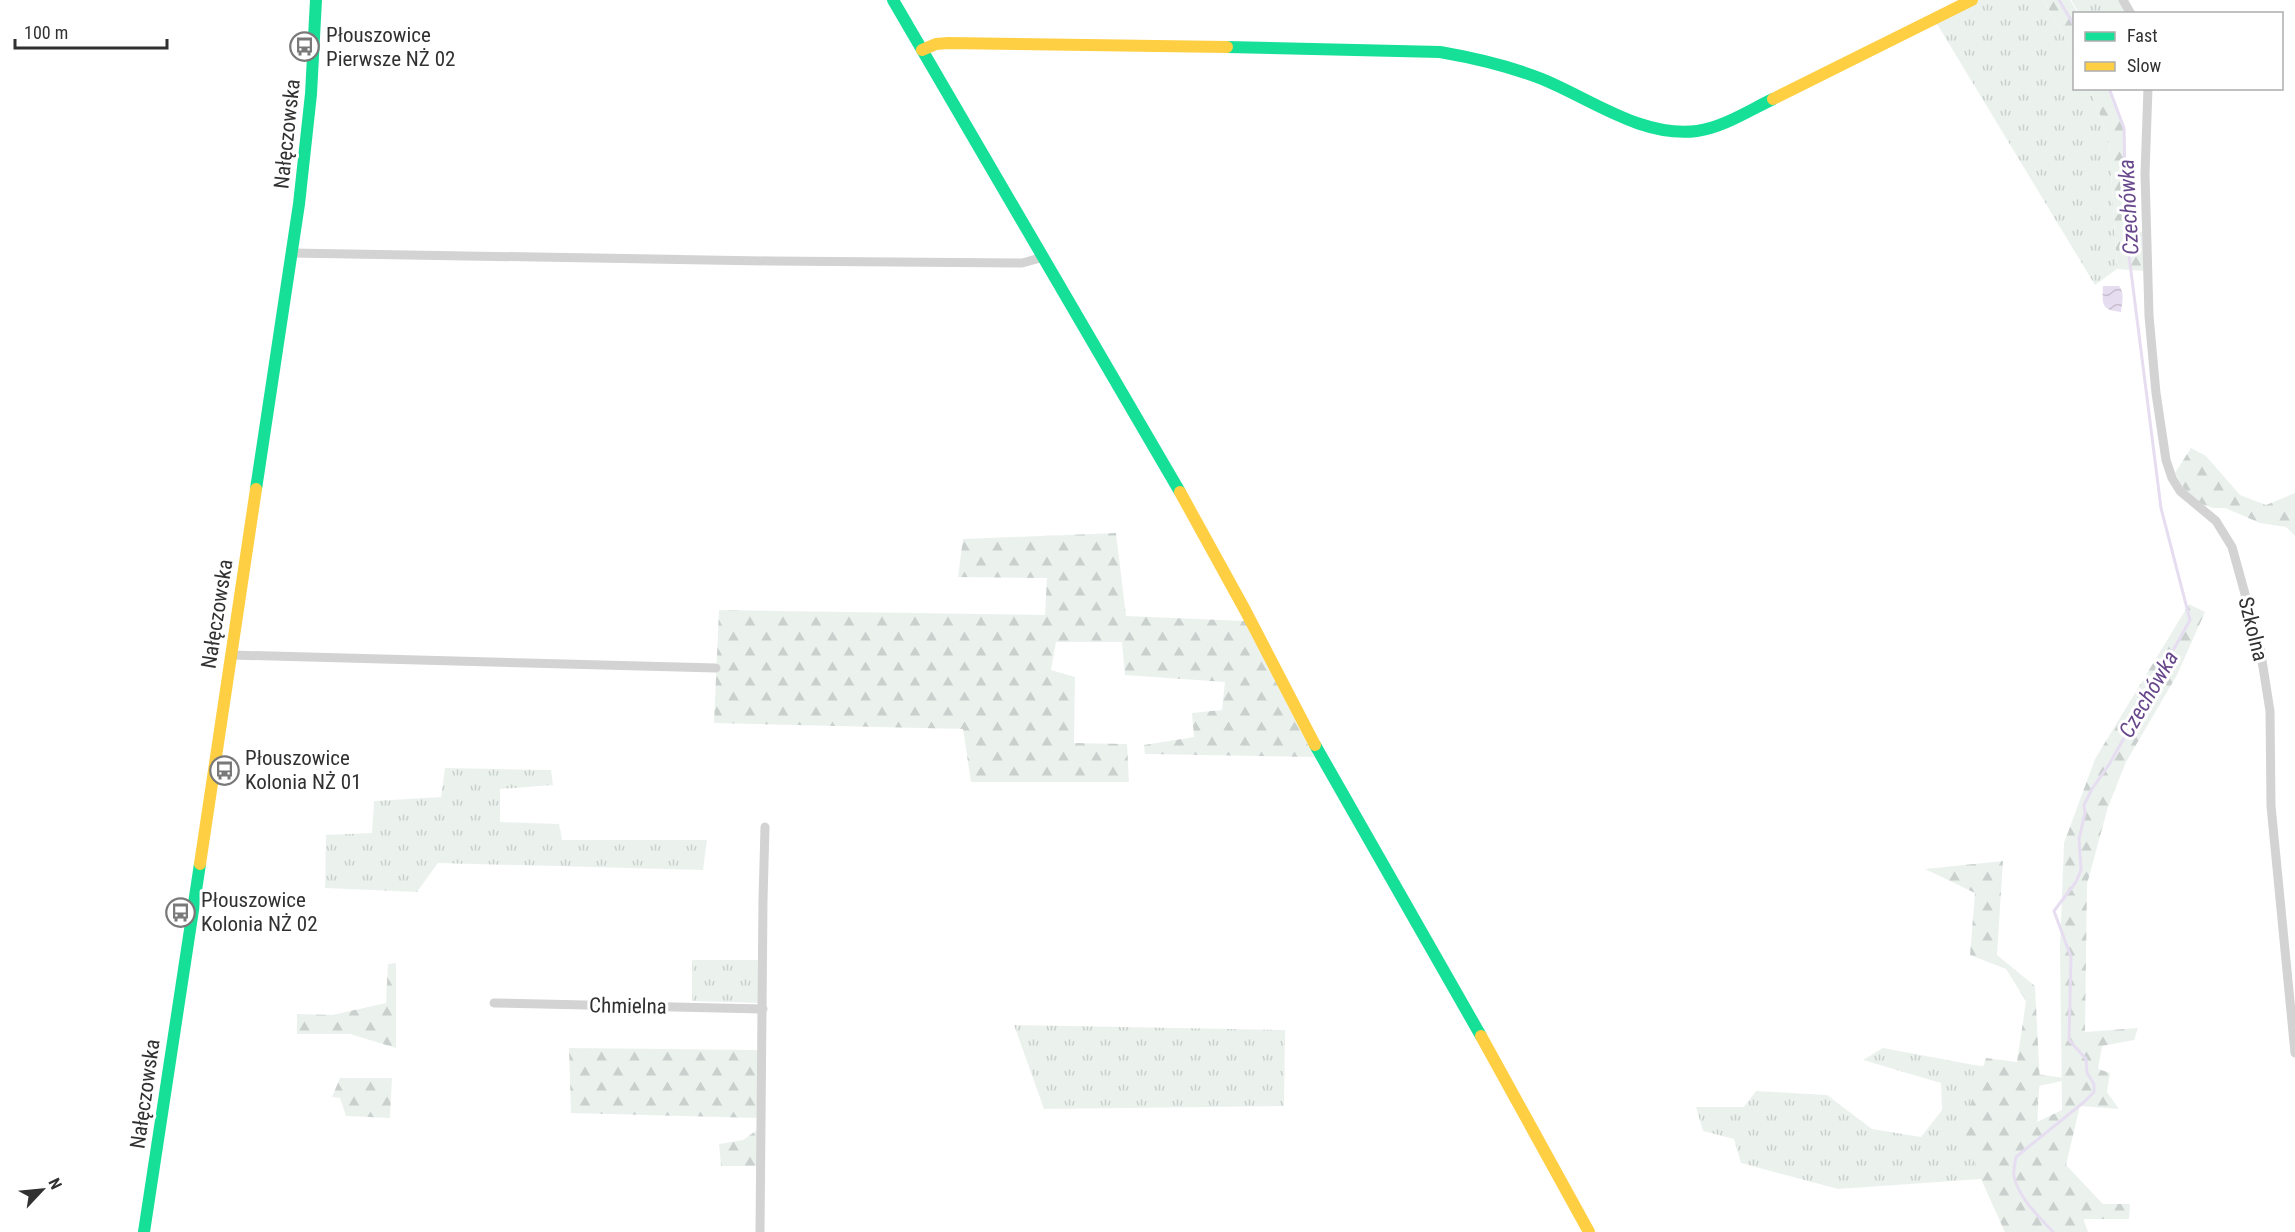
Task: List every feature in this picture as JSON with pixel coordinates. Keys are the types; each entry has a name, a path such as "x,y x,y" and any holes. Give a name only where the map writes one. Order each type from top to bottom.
{"street":[{"name":"Nałęczowska","path":"144,1232 307,140 315,49 316,0"},
{"path":"893,0 1044,257 1240,603 1350,809 1497,1064 1589,1232"},
{"path":"922,50 936,44 948,43 1102,44 1440,52 1467,56 1519,71 1554,84 1617,115 1658,129 1689,133 1718,126 1972,0"},
{"name":"Szkolna","path":"2148,90 2145,174 2150,327 2156,393 2166,460 2172,478 2180,491 2207,511 2232,547 2260,648 2270,711 2271,806 2295,1053"},
{"path":"291,253 1022,263 1044,257"},
{"path":"231,656 716,668"},
{"path":"760,1232 765,827"},
{"name":"Chmielna","path":"494,1003 763,1009"}],"green space":[{"path":"1972,0 2043,0 2073,51 2073,90 2091,90 2109,140 2117,269 2095,285 1934,19"},
{"path":"2043,0 2070,0 2077,12 2073,12 2073,51"},
{"path":"2071,0 2120,0 2126,12 2078,12"},
{"path":"2091,90 2109,90 2124,128 2126,232 2144,232 2144,271 2117,269 2109,140"},
{"path":"2191,448 2206,456 2240,495 2266,505 2295,493 2295,536 2286,527 2260,523 2225,508 2213,508 2199,503 2184,489 2175,473"},
{"path":"1116,533 1126,616 1245,621 1314,757 1145,754 1144,745 1194,737 1192,713 1222,710 1225,682 1125,675 1122,642 1056,642 1051,670 1075,677 1074,743 1127,744 1129,782 971,782 963,729 714,723 719,610 1045,615 1047,578 958,577 963,539"},
{"path":"2189,604 2205,612 2177,675 2126,762 2108,807 2087,884 2085,1032 2138,1028 2134,1040 2102,1046 2098,1069 2110,1073 2107,1092 2119,1109 2080,1106 2066,1165 2103,1204 2130,1204 2129,1219 2084,1219 2084,1232 2005,1232 1961,1133 1986,1058 2017,1062 2026,1001 2006,969 1970,955 1975,893 1925,869 2003,861 1997,955 2035,986 2040,1084 2033,1124 2062,1110 2060,947 2064,843 2095,759"},
{"path":"445,768 551,770 553,785 500,789 500,822 559,824 562,840 707,840 703,870 438,863 417,892 325,888 326,835 372,833 374,801 441,797"},
{"path":"692,960 758,960 758,1003 692,1001"},
{"path":"396,963 396,1048 350,1034 297,1034 297,1014 332,1015 386,1003 388,964"},
{"path":"1014,1025 1285,1030 1284,1106 1044,1109"},
{"path":"569,1048 759,1050 757,1118 571,1113"},
{"path":"1883,1048 1974,1065 2071,1079 2039,1086 2035,1176 2065,1168 2088,1232 2005,1232 1981,1179 1838,1189 1741,1163 1734,1139 1703,1131 1696,1107 1744,1107 1756,1091 1827,1095 1872,1129 1921,1137 1942,1110 1941,1083 1863,1060"},
{"path":"340,1078 392,1078 390,1118 346,1116 340,1098 332,1097"},
{"path":"757,1130 757,1166 721,1166 719,1144 743,1140"}],"water":[{"path":"2103,286 2119,286 2123,295 2121,312 2106,308"}],"waterway":[{"name":"Czechówka","path":"2059,0 2073,23"},
{"name":"Czechówka","path":"2053,1232 2030,1206 2016,1184 2014,1174 2016,1157 2094,1092 2094,1084 2087,1073 2086,1059 2069,1040 2071,957 2054,911 2076,882 2081,870 2079,839 2085,813 2084,805 2190,620 2161,508 2126,232 2124,128 2110,90"}],"traffic: fast":[{"path":"256,489 299,204 311,94 316,0"},
{"path":"893,0 1180,492"},
{"path":"1227,47 1453,54 1530,74 1637,123 1677,132 1697,131 1717,126 1773,99"},
{"path":"1315,745 1481,1036"},
{"path":"144,1232 200,864"}],"traffic: slow":[{"path":"1773,99 1972,0"},
{"path":"922,50 936,44 948,43 1227,47"},
{"path":"200,864 256,489"},
{"path":"1180,492 1315,745"},
{"path":"1481,1036 1589,1232"}],"place":[{"name":"Płouszowice Pierwsze NŻ 02","path":"305,47"},
{"name":"Płouszowice Kolonia NŻ 01","path":"224,770"},
{"name":"Płouszowice Kolonia NŻ 02","path":"180,912"}]}
